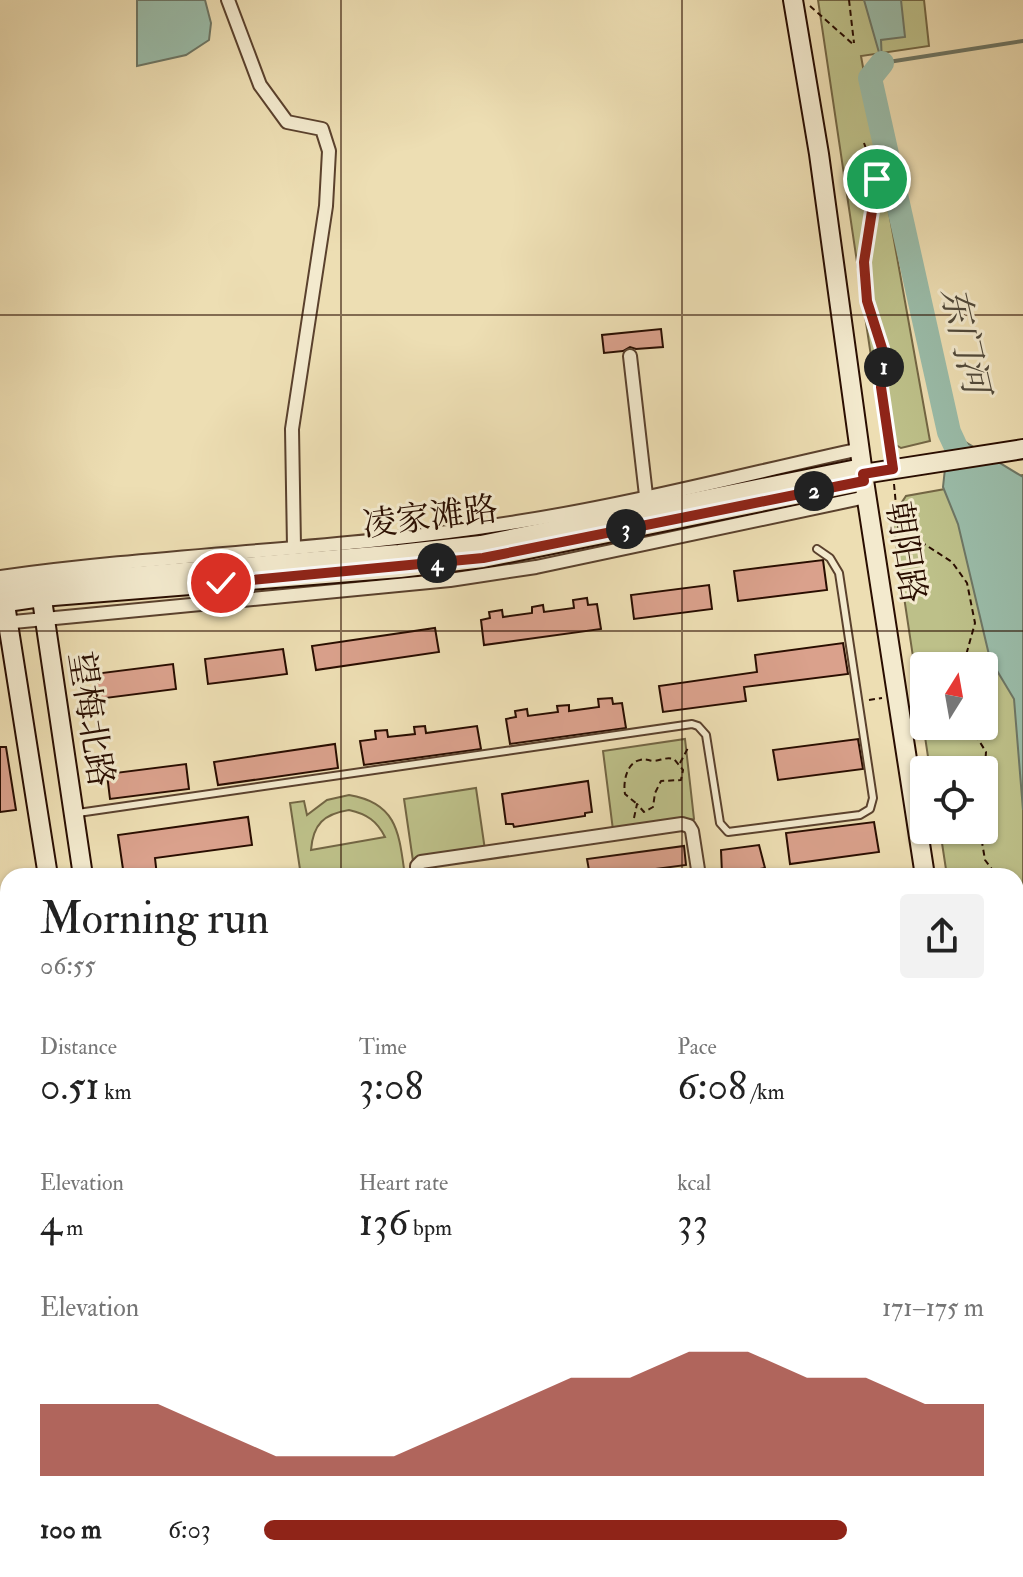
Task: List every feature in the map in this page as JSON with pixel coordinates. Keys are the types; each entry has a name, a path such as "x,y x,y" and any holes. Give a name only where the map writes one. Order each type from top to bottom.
{"main road":[{"name":"朝阳路","path":"801,3 863,474 924,868"},
{"name":"凌家滩路","path":"1,590 481,545 647,504 1023,449"},
{"name":"凌家滩路","path":"39,585 385,569 483,558 863,474"},
{"name":"望梅北路","path":"39,585 82,868"},
{"name":"望梅北路","path":"1,590 47,868"}],"street":[{"path":"228,0 260,85 287,122 322,129 329,151 326,206 292,429 294,546"},
{"path":"1,590 294,546 517,522 647,504 630,356"},
{"path":"4,623 450,580 536,567 863,474"},
{"path":"417,868 421,862 682,824 692,831 698,868"}],"lane":[{"path":"74,814 692,724 706,735 720,823 728,832 860,815 870,809 873,798 860,701 839,573 830,558 817,549"}],"path":[{"path":"801,3 854,45 849,0"},
{"path":"864,143 877,179 865,241 867,301 882,348 885,369 881,387 898,527 952,562 967,583 975,623 967,652"},
{"path":"860,701 897,696"},
{"path":"679,764 689,746"},
{"path":"670,757 679,764 683,770 681,780 661,781 649,811 644,812 637,804 625,794 623,783 631,765 643,759 653,761 670,757"},
{"path":"635,831 637,804"},
{"path":"982,844 985,860 991,868"}],"green space":[{"path":"818,0 924,0 929,46 861,56 930,441 901,448 883,437"},
{"path":"1023,475 1023,868 946,868 942,844 998,844 998,756 928,756 925,740 998,740 998,652 912,652 892,517 906,496"},
{"path":"685,739 694,819 613,830 603,751"},
{"path":"476,788 485,850 413,861 404,799"},
{"path":"349,795 378,805 387,813 398,834 404,868 300,868 290,803 304,801 307,815 327,800","holes":["349,810 375,822 385,837 311,850 314,833 327,818"]}],"shaded area":[{"path":"137,0 205,0 211,23 209,40 186,55 137,66"},
{"path":"864,0 901,0 905,37 881,40 882,63"},
{"path":"949,432 1023,477 1023,810 1014,699 998,672 998,652 988,652 958,524 943,487"}],"building":[{"path":"661,329 663,347 630,347 604,353 602,335"},
{"path":"823,560 827,590 738,601 734,571"},
{"path":"709,585 712,609 634,619 631,595"},
{"path":"587,598 588,605 597,604 601,629 484,645 481,620 490,618 489,612 502,610 503,617 532,613 532,607 543,605 544,612 574,608 573,600"},
{"path":"435,628 439,652 316,670 312,646"},
{"path":"843,643 848,674 744,687 746,701 663,712 659,686 757,672 755,655"},
{"path":"283,649 287,674 208,684 205,659"},
{"path":"173,664 176,689 98,699 94,674"},
{"path":"612,698 613,704 622,703 626,728 510,744 506,719 516,717 515,711 527,709 528,716 558,712 557,706 569,705 569,711 599,707 598,699"},
{"path":"425,726 426,733 477,726 481,749 364,765 360,741 376,739 375,731 387,730 388,737 415,734 414,727"},
{"path":"858,739 863,769 778,780 773,750"},
{"path":"335,744 338,768 218,785 214,762"},
{"path":"0,747 6,747 16,810 0,812"},
{"path":"186,764 189,789 110,799 107,774"},
{"path":"588,781 592,812 585,813 585,816 514,827 513,824 506,824 502,794"},
{"path":"248,817 252,845 155,858 156,868 123,868 118,835"},
{"path":"874,822 879,852 790,864 786,833"},
{"path":"759,845 765,868 722,868 721,850"},
{"path":"684,846 686,865 589,868 587,859"}],"waterway":[{"path":"882,63 1023,41"},
{"name":"东门河","path":"882,63 870,78 949,432 962,460"}],"route":[{"path":"221,583 483,558 864,481 863,474 893,469 881,387 885,369 882,348 867,301 864,262 877,179"}]}
